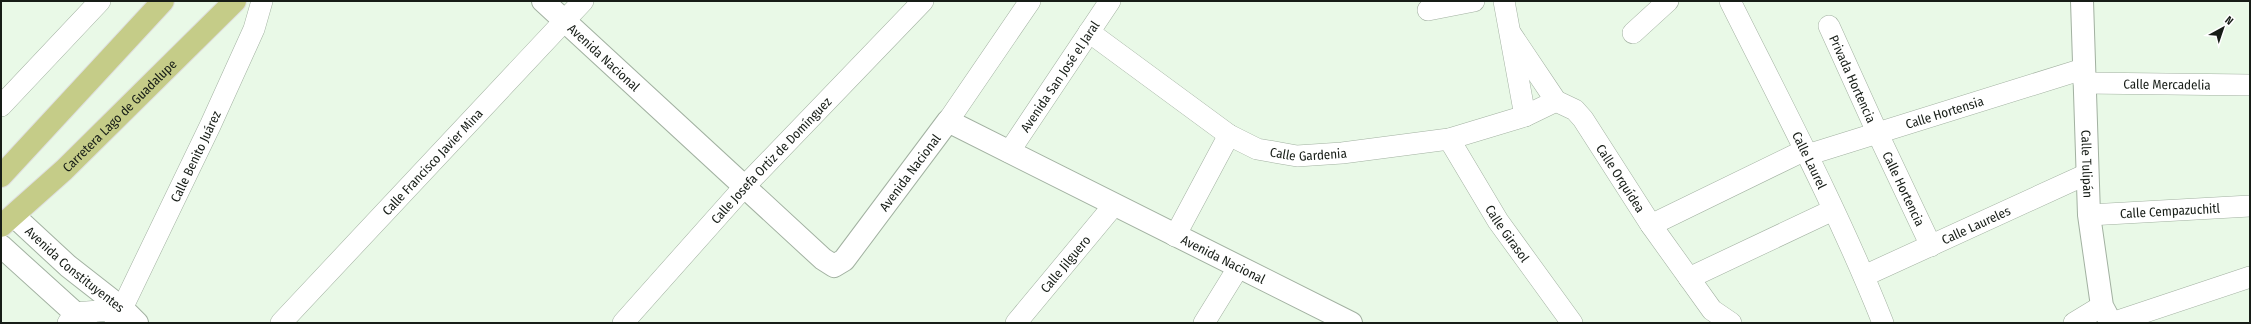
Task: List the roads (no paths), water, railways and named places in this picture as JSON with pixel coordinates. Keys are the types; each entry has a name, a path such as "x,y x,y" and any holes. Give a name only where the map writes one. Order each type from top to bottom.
{"main road":[{"path":"1,176 163,1"},
{"name":"Carretera Lago de Guadalupe","path":"8,221 64,170 235,1"}],"street":[{"path":"1,106 100,1"},
{"name":"Calle Benito Juárez","path":"125,318 254,29 262,1"},
{"name":"Avenida Nacional","path":"543,1 823,260 834,266 844,260 948,121 1238,268 1351,323"},
{"name":"Calle Francisco Javier Mina","path":"281,323 583,1"},
{"name":"Calle Josefa Ortiz de Domínguez","path":"623,323 744,187 923,1"},
{"path":"948,121 1030,1"},
{"name":"Avenida San José el Jaral","path":"1009,152 1110,1"},
{"path":"1428,10 1474,1"},
{"path":"1504,1 1525,116"},
{"path":"1633,33 1668,1"},
{"name":"Calle Laurel","path":"1730,1 1806,153 1864,276 1883,323"},
{"name":"Calle Tulipán","path":"2082,1 2083,76 2089,215 2108,317"},
{"name":"Privada Hortencia","path":"1830,26 1877,132"},
{"name":"Calle Gardenia","path":"1089,32 1228,135 1257,149 1297,156 1342,153 1449,139 1525,116 1556,101"},
{"path":"1511,34 1556,101"},
{"name":"Calle Hortensia","path":"1651,225 1806,153 1877,132 2083,76"},
{"name":"Calle Mercadelia","path":"2083,76 2250,85"},
{"name":"Calle Orquídea","path":"1556,101 1575,110 1583,119 1651,225 1689,278 1706,316 1731,323"},
{"name":"Calle Hortencia","path":"1877,132 1931,246"},
{"path":"1175,236 1228,135"},
{"name":"Calle Girasol","path":"1449,139 1498,220 1572,323"},
{"name":"Calle Laureles","path":"1864,276 2087,174"},
{"name":"Calle Jilguero","path":"1016,323 1114,205"},
{"name":"Calle Cempazuchitl","path":"2089,215 2250,206"},
{"path":"1689,278 1833,210"},
{"name":"Avenida Constituyentes","path":"8,221 68,266 125,318"},
{"path":"1,246 77,320 125,318"},
{"path":"1204,323 1238,268"},
{"path":"2074,323 2108,317 2250,277"}]}
